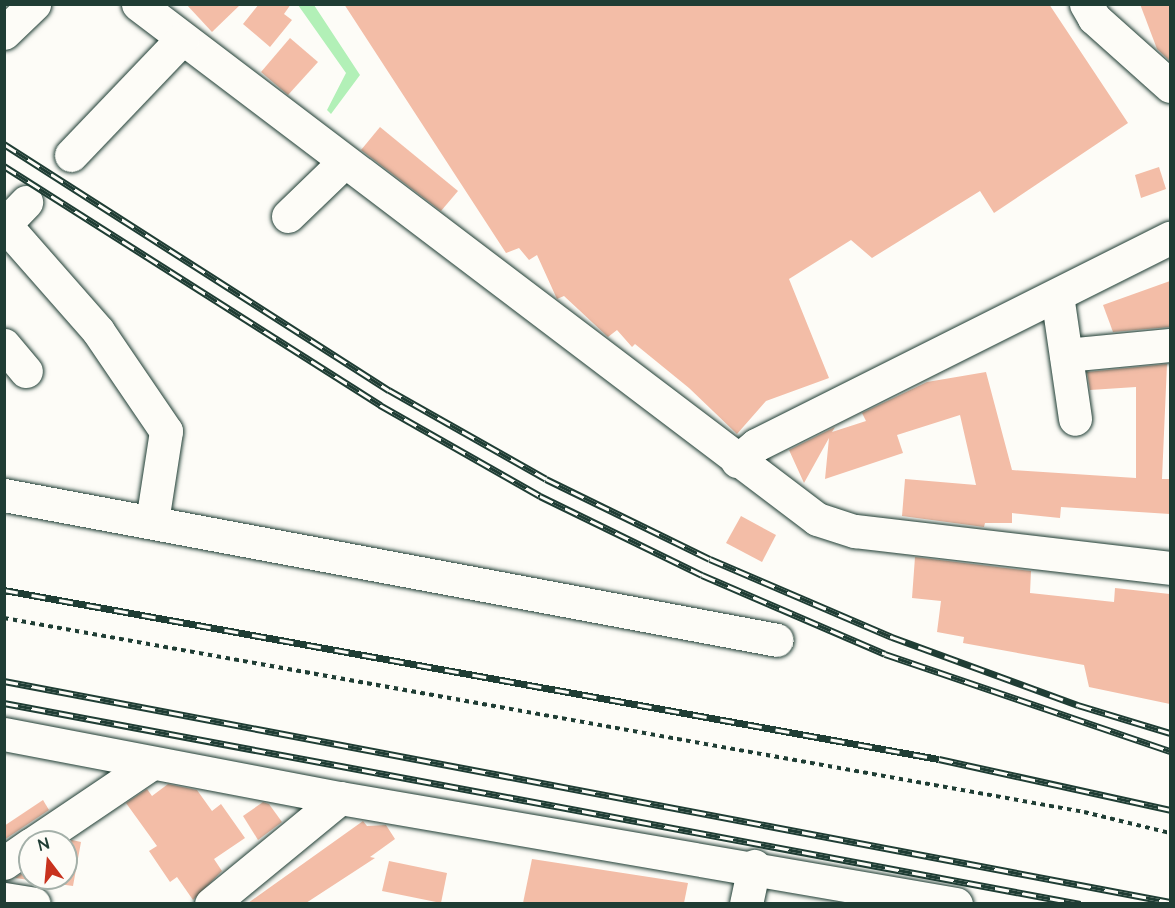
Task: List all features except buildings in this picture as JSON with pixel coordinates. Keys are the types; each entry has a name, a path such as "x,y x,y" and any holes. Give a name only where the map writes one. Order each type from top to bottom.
{"street":[{"path":"4,33 34,4"},
{"path":"138,4 737,461 817,519 855,531 1170,568"},
{"path":"1086,4 1094,18 1170,86"},
{"path":"71,155 183,39"},
{"path":"288,216 344,162"},
{"path":"12,217 98,332 166,431 152,521"},
{"path":"737,461 756,445 1170,238"},
{"path":"1057,295 1075,419"},
{"path":"4,345 26,371"},
{"path":"1066,355 1170,345"},
{"path":"4,495 777,640"},
{"path":"4,734 340,798 754,866 956,903"},
{"path":"53,830 152,763"},
{"path":"211,903 340,798"},
{"path":"4,863 18,853"},
{"path":"746,903 754,866"},
{"path":"4,899 34,903"}],"path":[{"path":"4,618 1084,812 1170,833"}],"green space":[{"path":"298,5 314,5 360,75 331,114 327,110 346,73"}],"railway":[{"path":"4,144 389,390 546,479 710,559 892,637 1078,705 1170,733"},
{"path":"4,166 380,405 540,496 702,575 885,654 1170,751"},
{"path":"4,590 939,759 1170,810"},
{"path":"4,681 1170,902"},
{"path":"4,703 1080,904"}]}
